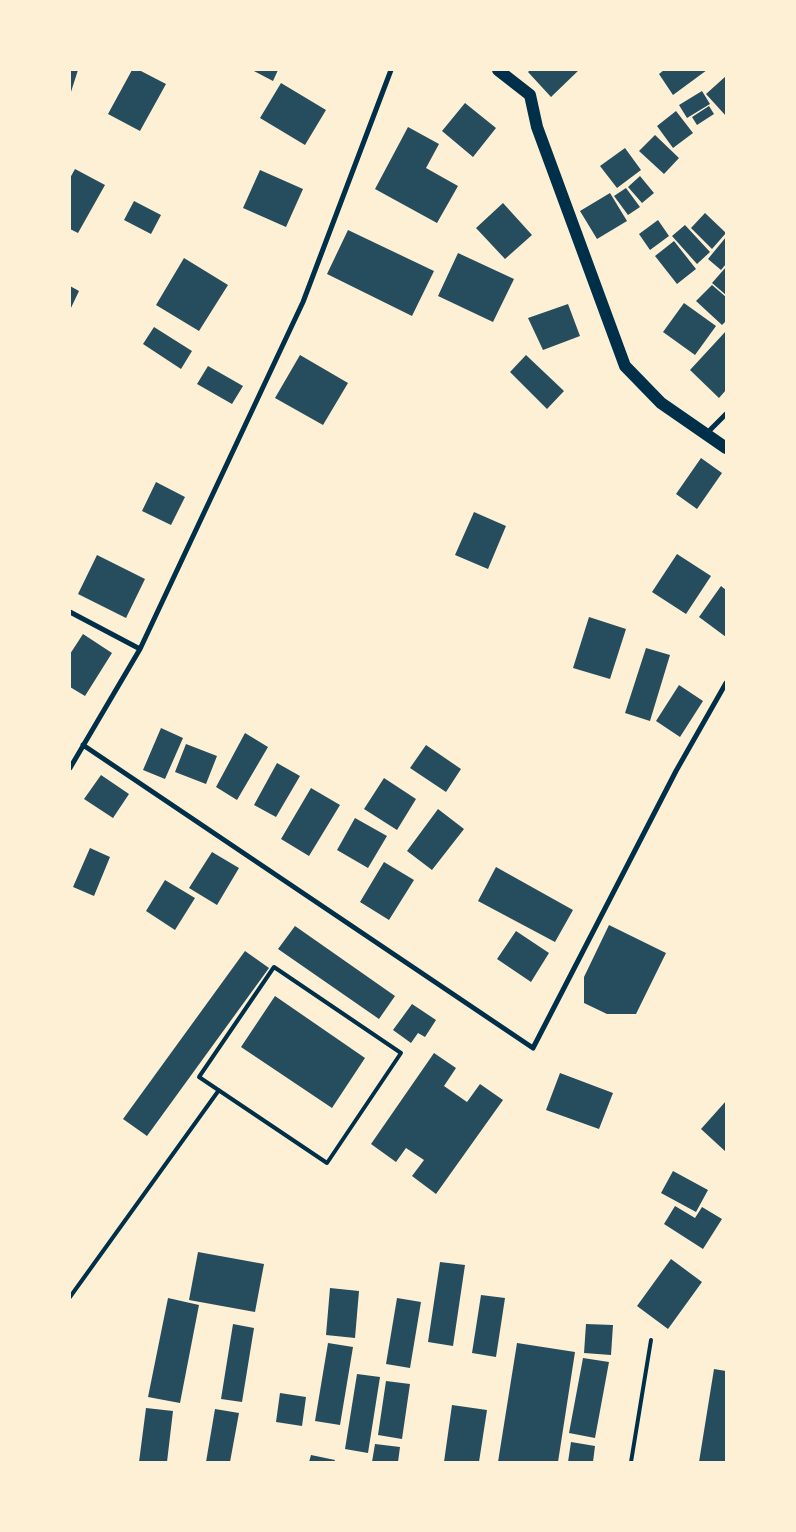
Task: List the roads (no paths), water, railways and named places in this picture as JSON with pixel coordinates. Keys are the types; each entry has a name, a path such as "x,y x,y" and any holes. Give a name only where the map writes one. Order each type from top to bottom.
{"main road":[{"path":"498,70 530,95 538,127 625,366 661,404 726,448"}],"street":[{"path":"70,768 140,649 303,302 392,70"},
{"path":"706,434 726,414"},
{"path":"70,612 140,649"},
{"path":"83,745 533,1048 676,771 726,683"}],"lane":[{"path":"274,967 401,1053 327,1163 219,1090 199,1076 274,967"},
{"path":"70,1297 219,1090"},
{"path":"632,1462 651,1340"}]}
